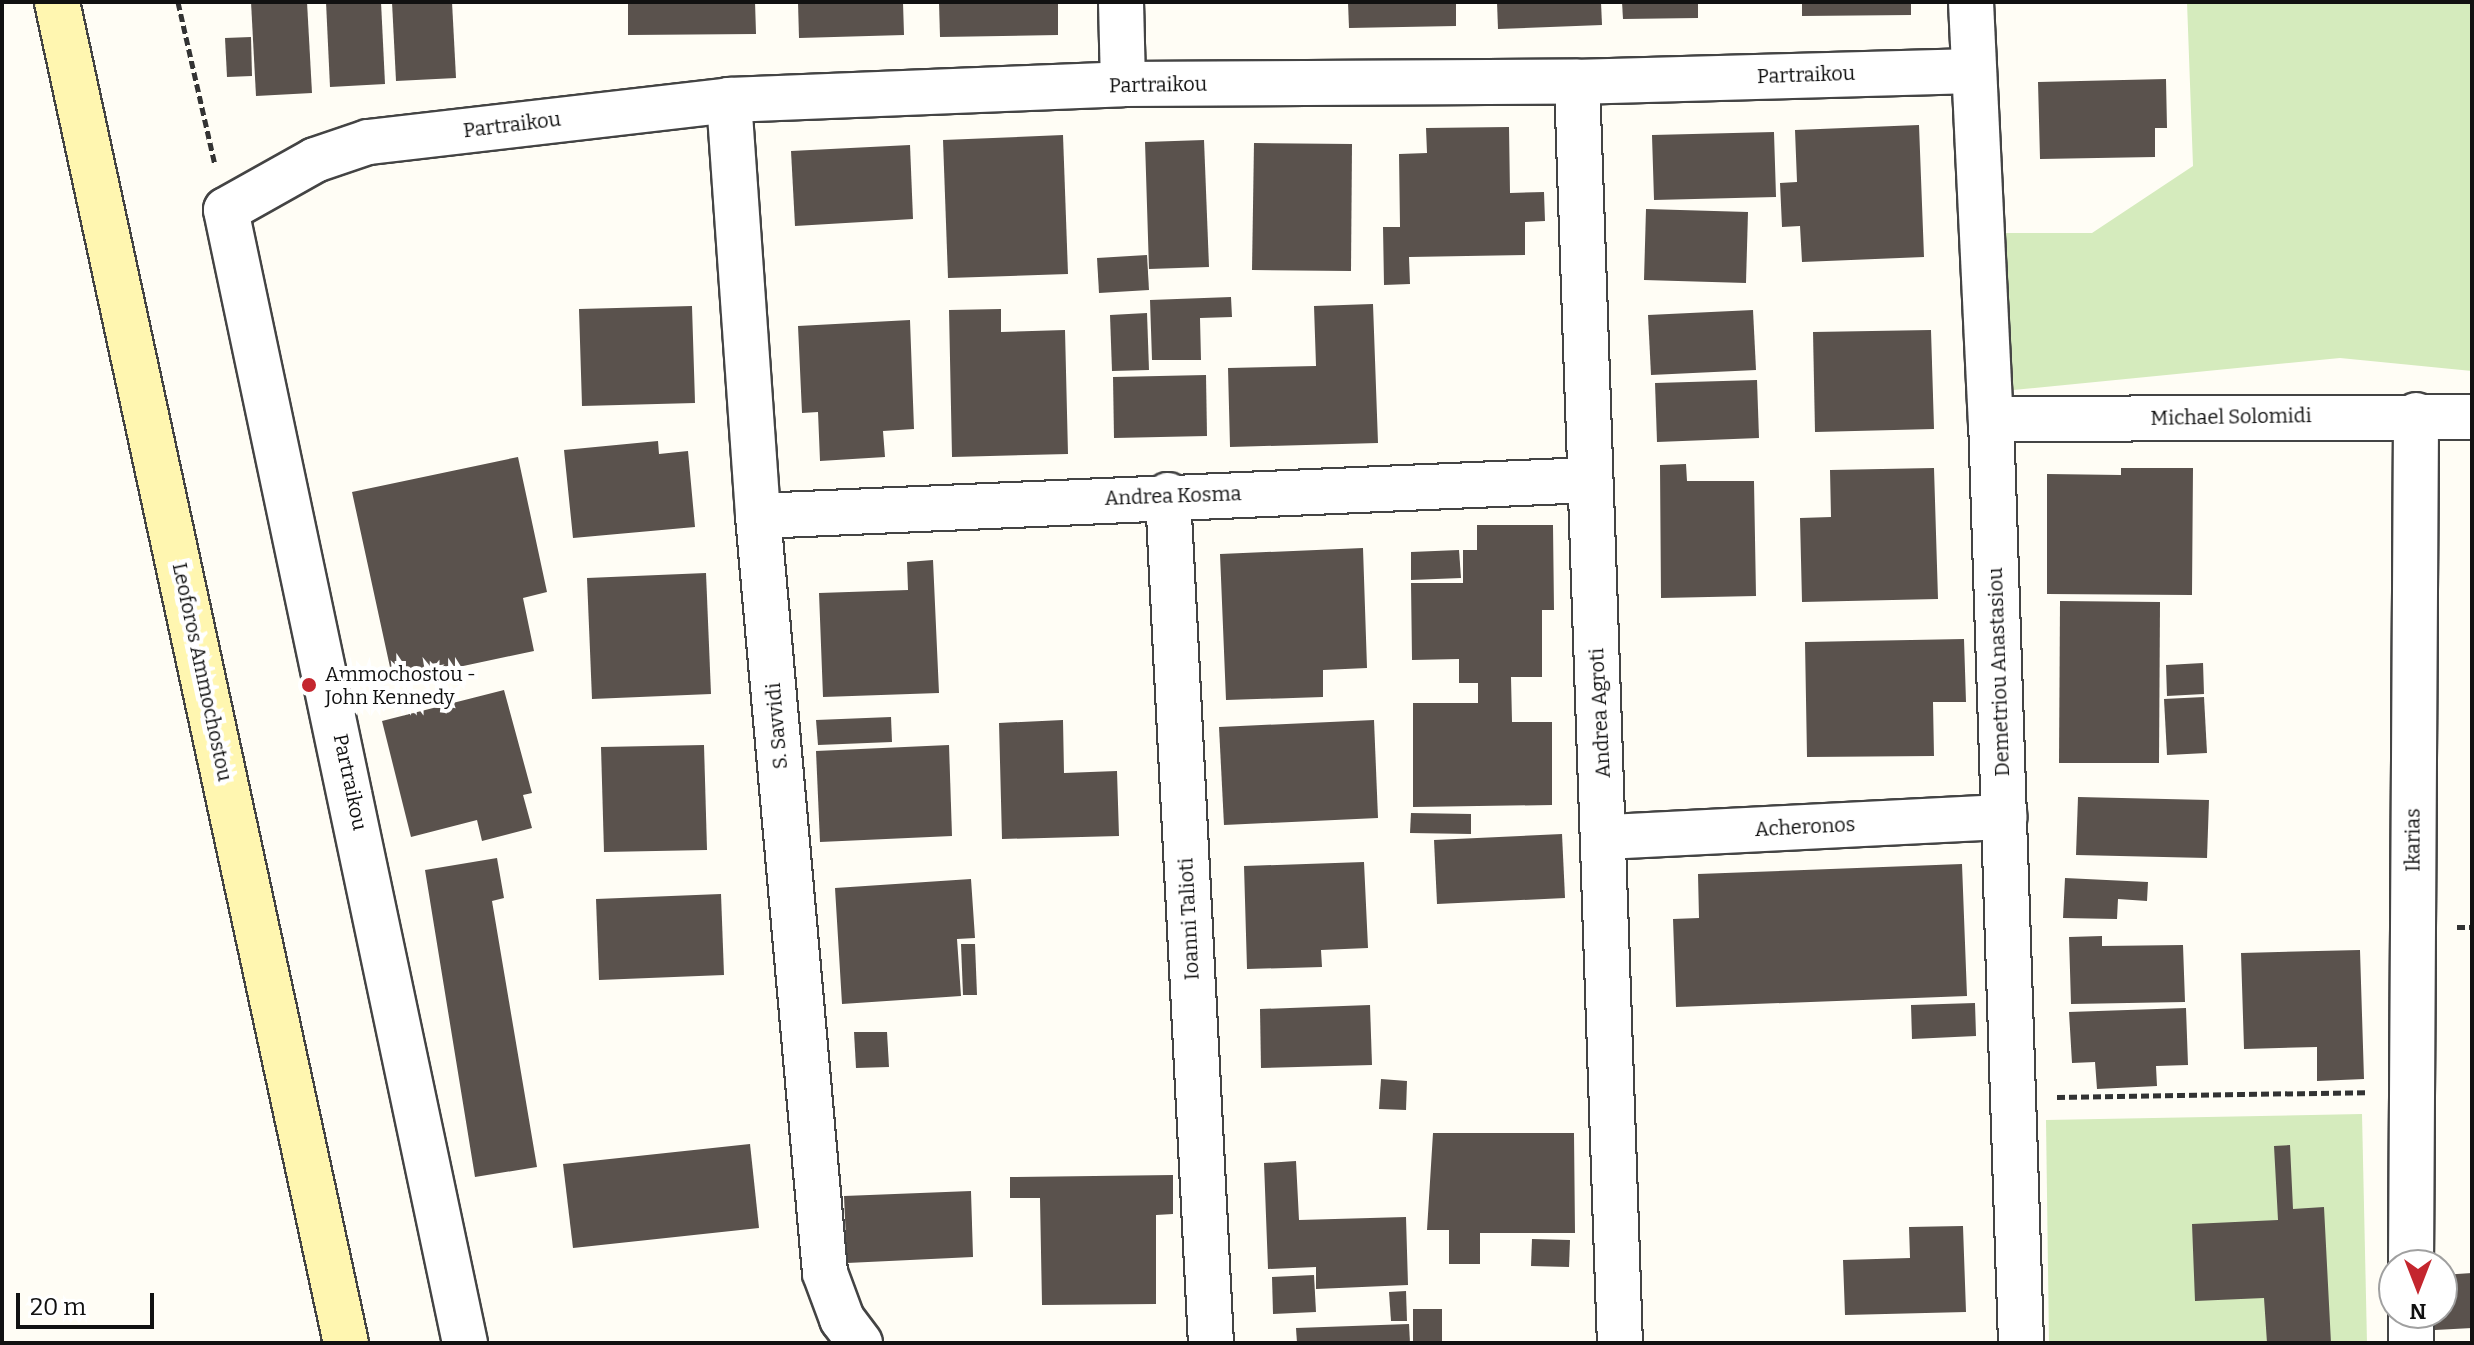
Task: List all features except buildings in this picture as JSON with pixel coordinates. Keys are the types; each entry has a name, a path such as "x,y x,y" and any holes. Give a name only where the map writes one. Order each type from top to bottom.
{"main road":[{"name":"Leoforos Ammochostou","path":"57,2 346,1343"}],"street":[{"path":"1121,2 1123,84"},
{"name":"Demetriou Anastasiou","path":"1971,2 1971,71 1991,419 2021,1343"},
{"name":"Partraikou","path":"465,1343 226,210 315,160 368,142 729,100 1123,84 1577,82 1971,71"},
{"name":"Andrea Agroti","path":"1577,82 1588,480 1607,837 1620,1343"},
{"name":"S. Savvidi","path":"729,100 758,516 825,1273 842,1319 860,1343"},
{"name":"Ikarias","path":"2411,1249 2416,415"},
{"name":"Michael Solomidi","path":"1991,419 2472,417"},
{"name":"Andrea Kosma","path":"758,516 1168,495 1588,480"},
{"name":"Ioanni Talioti","path":"1168,495 1211,1343"},
{"name":"Acheronos","path":"1607,837 2004,817"}],"path":[{"path":"178,2 226,210"},
{"path":"2013,1098 2412,1091"}],"green space":[{"path":"2187,2 2472,2 2472,371 2340,358 2013,390 2000,233 2092,233 2193,166"},
{"path":"2362,1114 2367,1343 2049,1343 2046,1120"}],"place":[{"name":"Ammochostou - John Kennedy","path":"309,685"}]}
